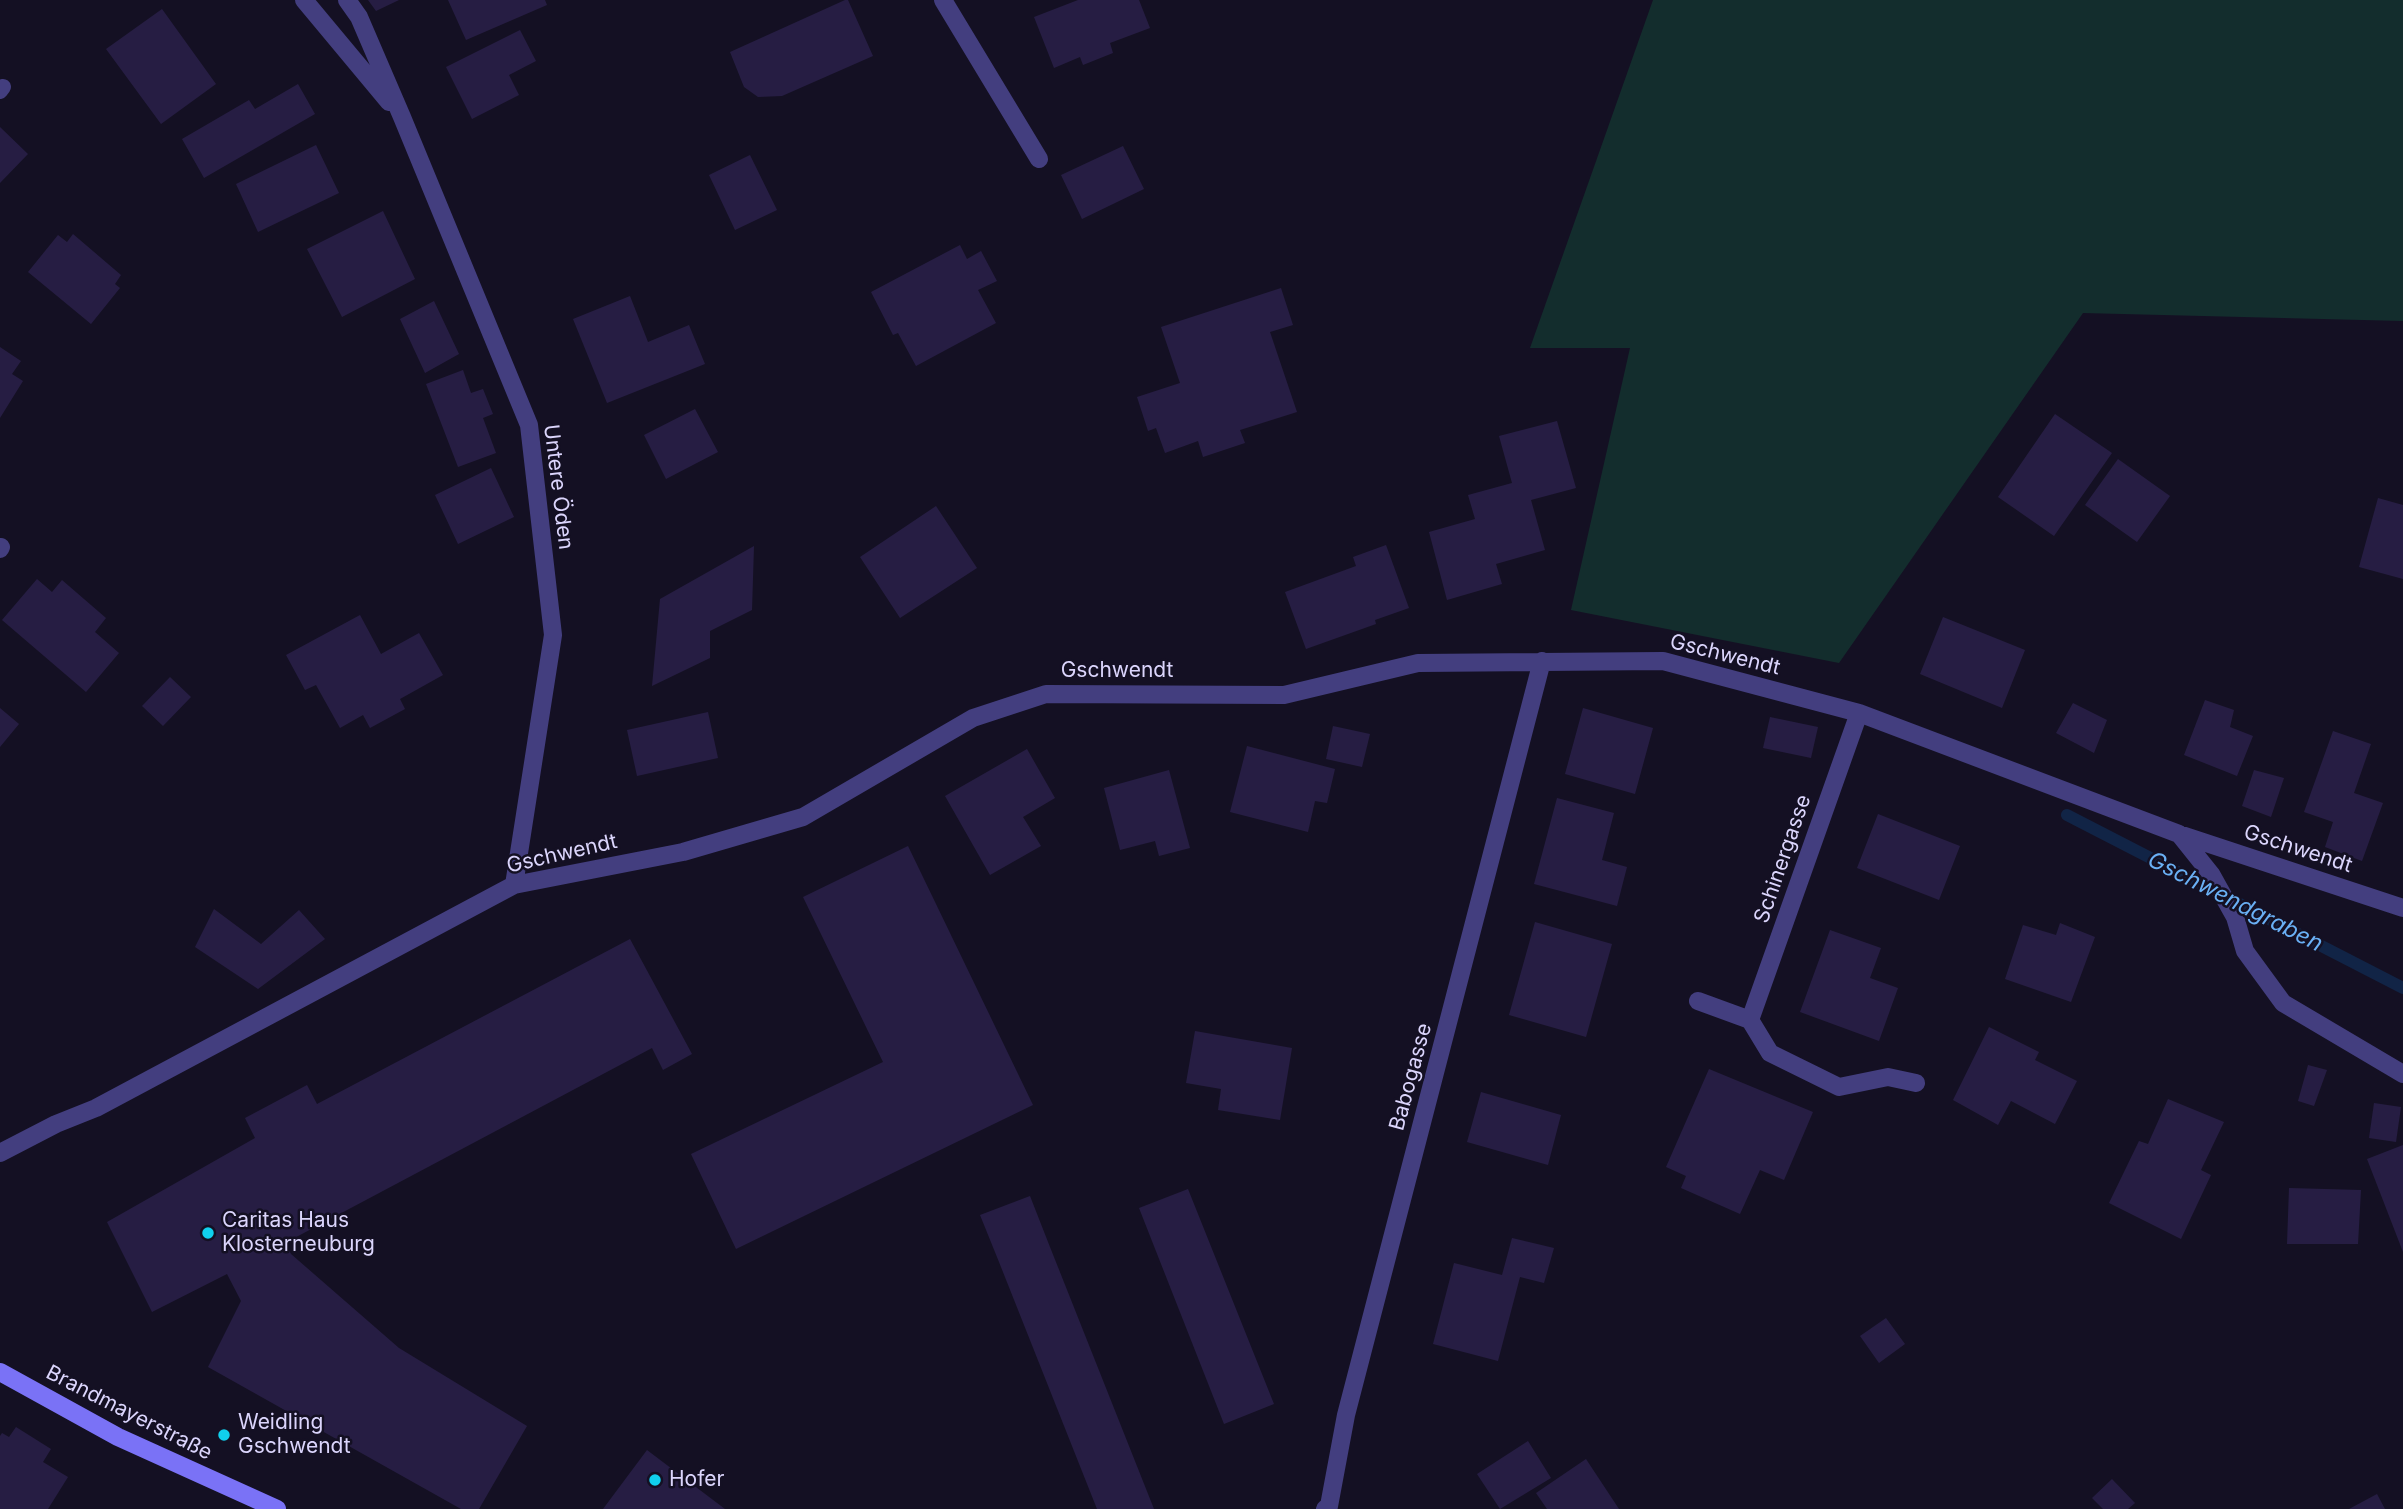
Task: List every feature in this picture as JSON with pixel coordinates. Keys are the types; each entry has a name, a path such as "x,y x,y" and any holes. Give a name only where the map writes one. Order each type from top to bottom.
{"main road":[{"name":"Brandmayerstraße","path":"0,1372 118,1437 277,1509"}],"street":[{"name":"Untere Öden","path":"304,0 402,117"},
{"name":"Untere Öden","path":"347,0 359,17 402,117 529,425 553,635 514,884"},
{"path":"943,0 1039,159"},
{"name":"Gschwendt","path":"0,1153 56,1124 96,1108 514,884 683,852 803,817 974,718 1046,694 1284,695 1418,663 1662,660 1859,713 2179,834 2403,908"},
{"name":"Babogasse","path":"1327,1508 1346,1415 1542,661"},
{"name":"Schinergasse","path":"1750,1020 1859,713"},
{"path":"2179,834 2211,874 2235,917 2245,951 2283,1003 2403,1074"},
{"path":"1698,1001 1750,1020 1770,1053 1839,1087 1888,1077 1916,1083"}],"green space":[{"path":"1653,0 2403,0 2403,321 2083,313 1839,663 1571,610 1630,348 1530,348"}],"building":[{"path":"368,0 399,0 376,11"},
{"path":"448,0 545,0 547,5 466,40"},
{"path":"848,0 873,56 782,96 758,97 744,87 730,52"},
{"path":"1078,0 1139,0 1150,28 1110,43 1113,53 1083,65 1080,57 1054,68 1034,17"},
{"path":"162,9 216,84 161,124 106,49"},
{"path":"520,30 536,61 509,75 519,95 472,119 446,67"},
{"path":"298,84 315,114 204,178 182,139 249,100 255,109"},
{"path":"0,127 28,154 0,183"},
{"path":"316,145 339,193 258,232 236,184"},
{"path":"1123,146 1144,189 1082,219 1061,175"},
{"path":"750,155 777,210 735,230 709,175"},
{"path":"383,211 415,279 342,317 307,249"},
{"path":"73,234 121,275 115,284 120,288 91,324 28,272 58,235 67,242"},
{"path":"960,245 967,259 981,251 997,281 978,290 996,323 916,366 898,333 893,335 871,292"},
{"path":"1281,288 1293,325 1270,332 1297,412 1240,430 1245,443 1203,457 1198,441 1165,453 1156,428 1148,431 1137,397 1180,383 1161,327"},
{"path":"630,296 648,342 689,325 705,364 607,403 573,319"},
{"path":"434,301 459,354 425,373 400,319"},
{"path":"0,347 21,361 12,374 23,381 0,418"},
{"path":"463,370 471,393 483,389 493,414 483,418 496,453 458,467 426,384"},
{"path":"695,409 718,452 666,479 644,435"},
{"path":"2055,414 2112,453 2054,536 1998,497"},
{"path":"1557,421 1576,488 1531,500 1545,550 1496,564 1502,584 1447,600 1429,532 1475,519 1468,495 1512,483 1499,436"},
{"path":"2118,459 2170,496 2137,542 2085,505"},
{"path":"491,468 514,517 458,544 435,495"},
{"path":"2378,498 2403,505 2403,579 2359,567"},
{"path":"936,506 977,568 900,618 860,557"},
{"path":"1386,545 1409,608 1375,620 1376,624 1306,649 1285,592 1356,566 1353,557"},
{"path":"754,546 752,610 710,631 710,658 652,686 660,599"},
{"path":"37,579 52,592 62,580 106,618 95,632 119,653 86,692 2,620"},
{"path":"360,615 381,654 419,633 443,675 400,699 405,709 370,728 363,715 340,728 316,685 305,690 286,655"},
{"path":"1943,617 2025,650 2002,708 1920,674"},
{"path":"170,677 191,697 163,726 142,706"},
{"path":"2205,700 2234,710 2230,727 2253,736 2237,776 2184,755"},
{"path":"2073,703 2107,720 2094,753 2056,733"},
{"path":"0,708 19,724 0,747"},
{"path":"1583,708 1653,728 1635,794 1565,774"},
{"path":"708,712 718,758 637,776 627,730"},
{"path":"1770,717 1818,727 1811,758 1763,748"},
{"path":"1333,726 1370,734 1362,767 1326,759"},
{"path":"2333,731 2371,744 2354,793 2383,803 2362,861 2325,847 2333,822 2304,812"},
{"path":"1247,746 1335,769 1327,803 1315,801 1308,832 1230,812"},
{"path":"1027,749 1055,798 1023,817 1041,846 990,875 945,796"},
{"path":"1169,770 1190,848 1159,856 1155,841 1120,850 1104,788"},
{"path":"2254,770 2284,778 2271,817 2242,806"},
{"path":"1557,798 1614,813 1602,860 1627,867 1617,906 1534,884"},
{"path":"1878,814 1960,846 1939,900 1857,868"},
{"path":"908,846 1033,1105 736,1249 691,1154 883,1062 803,897"},
{"path":"214,909 261,944 299,910 325,939 258,989 195,947"},
{"path":"1535,922 1612,944 1586,1037 1509,1015"},
{"path":"2060,923 2095,937 2071,1002 2005,979 2023,925 2056,935"},
{"path":"1830,930 1881,948 1870,978 1898,988 1879,1041 1800,1012"},
{"name":"Caritas Haus Klosterneuburg","path":"630,939 692,1054 663,1070 652,1048 285,1243 291,1254 399,1348 527,1426 479,1509 461,1509 208,1367 241,1301 227,1274 152,1312 107,1222 255,1138 245,1118 307,1085 317,1104"},
{"path":"1989,1027 2039,1052 2035,1060 2077,1081 2055,1124 2011,1101 1998,1125 1953,1100"},
{"path":"1195,1031 1292,1048 1280,1120 1218,1110 1221,1089 1186,1083"},
{"path":"2308,1065 2327,1070 2314,1106 2298,1101"},
{"path":"1709,1069 1813,1112 1784,1180 1760,1170 1740,1214 1681,1188 1686,1176 1666,1167"},
{"path":"1481,1092 1561,1115 1548,1165 1467,1142"},
{"path":"2168,1099 2224,1122 2201,1170 2211,1175 2181,1239 2109,1203 2139,1141 2148,1144"},
{"path":"2374,1103 2401,1107 2396,1142 2369,1138"},
{"path":"2403,1145 2403,1252 2367,1159"},
{"path":"2289,1188 2361,1190 2358,1244 2287,1244"},
{"path":"1188,1189 1274,1404 1224,1424 1139,1208"},
{"path":"1030,1196 1154,1509 1097,1509 980,1215"},
{"path":"1512,1238 1554,1248 1544,1283 1520,1277 1498,1361 1433,1344 1454,1263 1502,1275"},
{"path":"1886,1318 1905,1344 1879,1363 1860,1336"},
{"path":"16,1427 51,1449 43,1462 68,1477 48,1509 0,1509 0,1436 2,1433 9,1437"},
{"path":"1528,1441 1551,1478 1500,1509 1477,1474"},
{"name":"Hofer","path":"647,1450 725,1509 603,1509"},
{"path":"1586,1459 1619,1509 1547,1509 1536,1493"},
{"path":"2112,1479 2135,1503 2128,1509 2103,1509 2092,1498"},
{"path":"2377,1494 2385,1509 2349,1509"}],"waterway":[{"name":"Gschwendgraben","path":"2067,815 2403,988"}],"place":[{"name":"Caritas Haus Klosterneuburg","path":"208,1233"},
{"name":"Weidling Gschwendt","path":"224,1435"},
{"name":"Hofer","path":"655,1480"}]}
